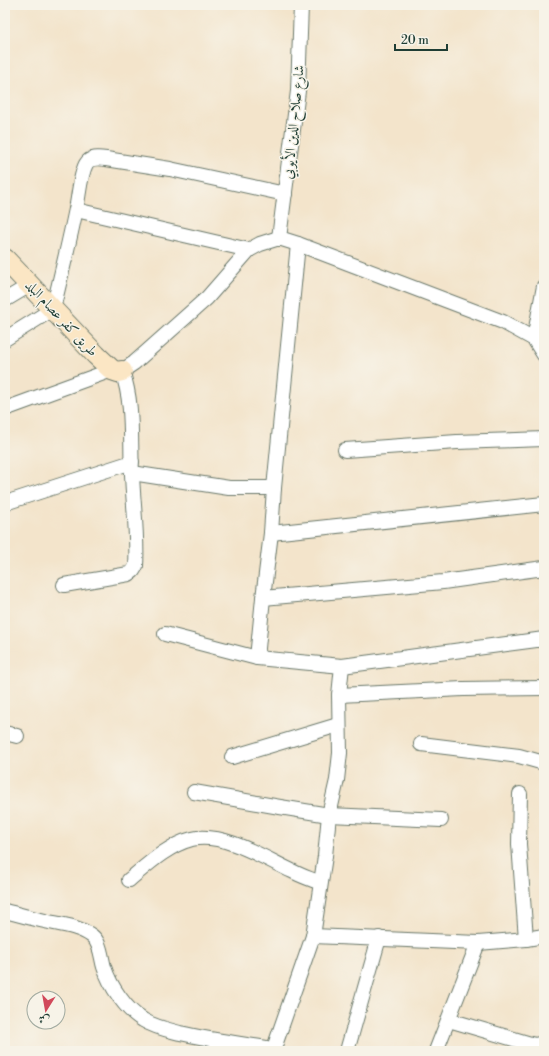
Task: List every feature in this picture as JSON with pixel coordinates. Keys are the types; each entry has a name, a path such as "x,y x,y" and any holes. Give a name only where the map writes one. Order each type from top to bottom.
{"street":[{"name":"شارع صلاح الدين الأيوبي","path":"279,238 286,194 298,92 301,5"},
{"path":"5,339 53,309 83,174 86,163 91,160 96,158 170,169 286,194"},
{"path":"76,210 248,250"},
{"path":"5,409 117,371 134,363 207,298 248,250 260,244 279,238 503,322 534,339 544,355"},
{"path":"257,658 271,533 298,244"},
{"name":"طريق كفر عصام البلد","path":"5,259 96,355 117,371"},
{"path":"5,300 30,285"},
{"path":"534,339 544,286"},
{"path":"64,586 129,574 133,572 136,566 131,409 126,384 117,371"},
{"path":"345,450 457,442 544,439"},
{"path":"5,503 132,468 228,488 274,488"},
{"path":"271,533 544,504"},
{"path":"263,598 443,582 544,568"},
{"path":"165,634 257,658 342,666 544,639"},
{"path":"5,911 68,925 93,937 98,944 104,968 119,997 129,1009 143,1020 163,1029 273,1050 313,936 325,856 329,815 337,780 340,753 338,695 342,666"},
{"path":"338,695 463,689 544,688"},
{"path":"232,757 338,725"},
{"path":"421,744 519,756 544,763"},
{"path":"194,792 329,815 441,820"},
{"path":"520,794 519,844 526,939"},
{"path":"129,880 158,856 191,839 200,838 216,839 245,848 320,883"},
{"path":"313,936 478,943 544,936"},
{"path":"347,1051 379,938"},
{"path":"436,1051 478,943"},
{"path":"449,1020 537,1046"}]}
